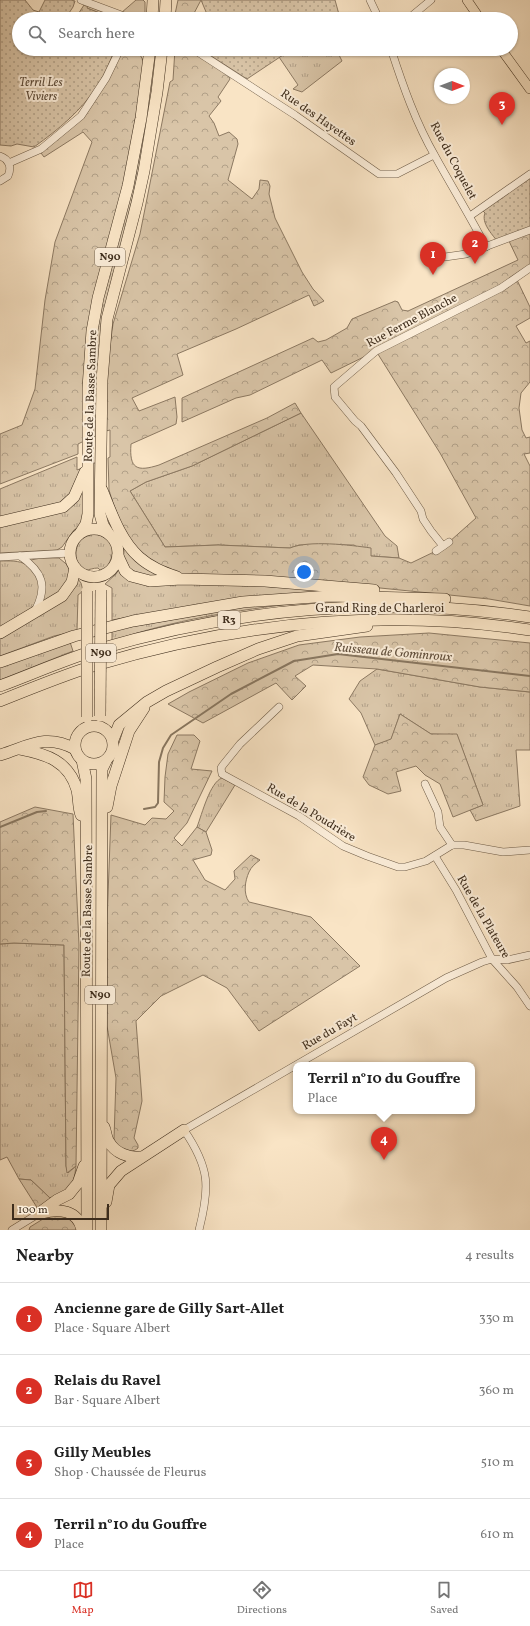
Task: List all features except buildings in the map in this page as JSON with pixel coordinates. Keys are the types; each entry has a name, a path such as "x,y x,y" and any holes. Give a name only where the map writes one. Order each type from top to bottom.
{"highway":[{"path":"152,12 153,0"},
{"path":"165,12 166,0"},
{"name":"Route de la Basse Sambre","path":"82,532 86,524 88,514 88,388 92,331 98,298 128,186 141,118 149,56"},
{"name":"Route de la Basse Sambre","path":"108,533 103,525 100,514 102,380 107,319 136,210 158,92 161,56"},
{"path":"0,522 63,507 74,496 88,466"},
{"path":"100,486 115,521 134,553 155,569 181,579"},
{"path":"118,556 113,569 105,575 92,577 78,570 70,553 72,544 82,532 95,529 108,533 117,543 118,556 125,571 131,576 150,581 181,579 299,583 414,594 445,599 467,610"},
{"path":"0,633 62,596 78,570"},
{"name":"N90","path":"78,570 85,582 87,591 87,717 83,729"},
{"name":"N90","path":"105,575 101,590 100,716 105,729"},
{"path":"0,662 74,636 133,621 243,602 330,596 445,599"},
{"name":"Grand Ring de Charleroi","path":"0,686 102,649 189,627 241,618 348,606 406,606 467,610 530,617"},
{"name":"Grand Ring de Charleroi","path":"0,701 95,665 192,640 242,631 297,624 348,620 465,622 530,630"},
{"path":"0,755 44,741 54,740 60,741 75,749 82,760 92,764 106,761 113,750 113,740 119,725 147,702 166,691 258,649 297,636 365,626 387,625 403,620"},
{"path":"102,826 111,786 129,731 147,702"},
{"path":"75,749 76,740 83,729 92,726 105,729 113,740"},
{"path":"20,749 45,754 58,761 66,769 74,782 79,809 86,831"},
{"name":"Route de la Basse Sambre","path":"82,760 86,779 87,1230"},
{"name":"Route de la Basse Sambre","path":"102,1230 100,1117 102,769 106,761"},
{"name":"N90","path":"100,1117 109,1142 114,1149 131,1158 140,1157"},
{"name":"N90","path":"102,1230 109,1185 121,1171 140,1157 184,1130"},
{"name":"N90","path":"38,1214 73,1189 82,1174 83,1167 87,1162"},
{"path":"38,1214 53,1210 66,1212 79,1221 82,1230"}],"main road":[{"path":"467,0 475,12"},
{"path":"506,56 530,89"}],"street":[{"path":"81,0 113,12"},
{"path":"370,0 376,12"},
{"path":"416,12 431,0"},
{"path":"9,163 41,149 81,116 106,78 117,56"},
{"name":"Rue des Hayettes","path":"204,56 295,115 379,174 397,174 434,155"},
{"name":"Rue du Coquelet","path":"393,56 403,86 434,155 470,216 486,247"},
{"path":"0,156 4,157 9,163 10,172 8,176 0,181"},
{"path":"470,216 530,174"},
{"path":"445,257 466,254 530,230"},
{"name":"Rue Ferme Blanche","path":"436,551 446,544 431,531 423,519 421,511 391,467 361,426 334,396 334,387 376,351 501,288 530,268"},
{"path":"0,557 70,553"},
{"path":"20,556 35,567 42,585 42,593 34,613"},
{"name":"Rue de la Poudrière","path":"279,708 240,744 221,768 222,774 299,816 343,846 398,866 405,867 426,861 452,845"},
{"path":"425,784 438,812 440,827 452,845 464,845 503,852 530,850"},
{"name":"Rue de la Plateure","path":"435,856 456,890 492,959 517,987 530,1006"},
{"path":"492,959 507,960 530,955"},
{"name":"Rue du Fayt","path":"301,1062 446,978 492,959"},
{"name":"Rue du Fayt","path":"184,1130 293,1067"},
{"path":"184,1130 200,1159 205,1174 207,1192 199,1230"},
{"path":"12,1230 38,1214"}],"green space":[{"name":"Terril Les Viviers","path":"0,0 25,0 33,10 39,12 12,12 12,56 112,56 101,81 77,111 61,126 34,147 17,144 11,146 0,145"},
{"name":"Terril Les Viviers","path":"45,0 75,1 70,12 39,12"},
{"path":"136,0 143,0 145,2 145,12 122,12"},
{"path":"178,0 201,0 195,12 175,12"},
{"path":"201,0 335,0 338,12 206,12"},
{"path":"84,5 88,6 87,8 97,12 80,12"},
{"path":"88,6 103,12 97,12 86,8"},
{"path":"117,56 141,56 145,64 127,168 89,328 84,441 78,444 78,454 0,484 0,434 22,425 35,389 45,300 55,242 92,142 83,132 44,157 41,153 87,107"},
{"path":"152,56 158,56 149,129 116,268 96,436 91,438 96,322"},
{"path":"175,56 198,56 228,75 230,79 218,97 221,101 209,116 214,123 219,136 229,132 237,139 238,144 228,180 252,199 259,189 260,180 268,181 270,186 269,194 275,218 302,272 313,289 324,301 314,306 309,295 236,329 177,354 183,375 132,398 139,411 175,397 177,417 176,424 131,444 131,459 136,466 140,468 159,465 267,418 295,403 301,413 192,466 146,482 130,491 165,547 218,545 290,548 308,544 341,545 371,548 371,556 399,558 411,563 436,551 449,542 476,518 440,453 376,351 331,373 322,360 250,395 236,398 182,422 182,398 313,338 318,342 326,340 347,328 352,319 395,301 398,302 402,310 408,311 518,260 508,239 530,230 530,270 517,280 530,307 530,318 516,326 526,343 530,341 530,382 521,393 519,408 522,430 526,438 530,437 530,453 524,454 530,466 530,606 489,599 291,579 174,574 139,554 126,536 109,490 108,458 110,457 110,430 106,431 107,366 113,324 140,234 170,82 173,80"},
{"path":"211,56 282,56 247,79"},
{"path":"340,56 342,61 302,92 293,89 298,85 279,57"},
{"path":"530,175 530,230 497,241 484,221 485,213 481,209"},
{"path":"301,413 385,536 397,546 399,558 371,556 354,545 299,545 290,548 218,545 165,547 130,491 146,482 192,466"},
{"path":"77,457 77,470 82,468 70,494 59,504 0,519 0,489"},
{"path":"97,462 98,513 91,513 90,465"},
{"path":"80,490 84,491 86,512 80,526 74,530 62,547 57,550 0,553 0,524 42,515"},
{"path":"108,511 163,579 134,571 126,564 121,542 113,529 110,528 106,520"},
{"path":"95,534 102,536 110,542 112,546 112,556 107,567 100,570 98,568 86,570 79,565 77,561 77,547 83,539"},
{"path":"41,558 59,558 71,568 70,583 38,610 43,589 43,578 31,560"},
{"path":"0,561 24,563 32,569 38,580 39,593 36,604 32,609 0,629"},
{"path":"121,566 127,575 195,582 338,591 239,598 112,620 112,588 105,584 116,574"},
{"path":"78,579 81,583 83,591 78,595 77,631 54,636 0,656 0,638"},
{"path":"268,603 300,603 205,617 158,627 112,641 112,630"},
{"path":"429,633 530,643 530,692 480,687 377,669 313,665 295,676 306,686 292,700 276,683 203,723 168,704 248,663 299,645 360,637"},
{"path":"70,642 73,651 0,680 0,666"},
{"path":"377,669 480,687 530,692 530,750 516,750 520,806 476,821 470,810 483,805 457,735 431,734 400,714 391,740 375,745 361,713 349,699 360,681"},
{"path":"400,714 431,734 457,734 483,805 453,817 440,784 425,775 416,766 396,772 401,791 388,794 369,785 363,777 375,745 391,739"},
{"path":"177,735 194,735 200,741 191,769 212,771 187,823 174,838 182,846 197,827 206,832 212,850 211,855 193,860 205,880 225,890 235,879 234,871 251,855 260,860 251,868 246,879 245,891 249,902 311,917 360,966 259,1031 227,988 203,975 161,996 136,1021 142,1101 134,1138 138,1148 128,1151 121,1148 114,1139 116,1078 107,1026 107,922 111,815 145,825 152,818 166,819 174,811 164,802 168,754"},
{"path":"222,778 235,785 206,832 197,827 210,792"},
{"path":"35,807 73,814 79,945 76,1166 67,1173 64,945 14,943 0,944 0,822"},
{"path":"14,943 64,945 66,1166 68,1173 76,1166 74,1179 66,1191 50,1198 31,1180 19,1179 7,1157 0,1160 0,944"},
{"path":"19,1179 31,1180 50,1198 55,1196 38,1209"},
{"path":"56,1215 66,1215 75,1224 77,1230 29,1230 30,1227 43,1219"}],"waterway":[{"name":"Ruisseau de Gominroux","path":"144,809 155,807 158,803 159,762 163,748 171,735 231,694 294,661 338,654 530,676"},
{"name":"Ruisseau de Gominroux","path":"0,827 37,812 46,811"}],"place":[{"name":"Gilly Meubles","path":"502,125"},
{"name":"Relais du Ravel","path":"475,264"},
{"name":"Ancienne gare de Gilly Sart-Allet","path":"433,275"},
{"name":"Terril n°10 du Gouffre","path":"384,1160"}]}
